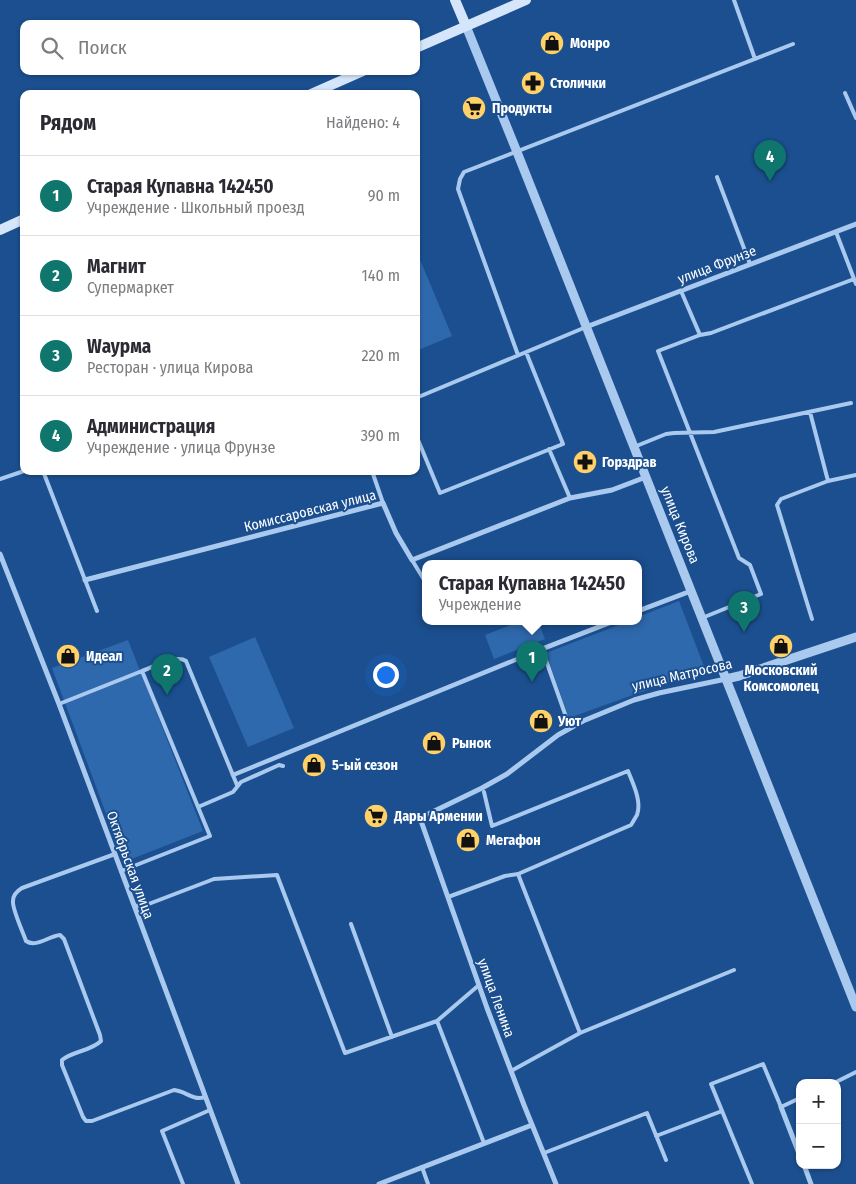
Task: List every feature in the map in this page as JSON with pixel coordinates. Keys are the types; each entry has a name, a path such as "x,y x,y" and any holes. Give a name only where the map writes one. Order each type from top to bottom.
{"main road":[{"path":"455,0 466,26"},
{"path":"420,46 526,0"},
{"path":"320,90 354,75"},
{"path":"0,230 20,221"}],"street":[{"name":"улица Кирова","path":"466,26 856,1006"},
{"name":"улица Фрунзе","path":"586,327 856,224"},
{"path":"412,560 570,498 612,490 646,477"},
{"name":"Комиссаровская улица","path":"85,580 383,503 396,533 412,560"},
{"name":"Октябрьская улица","path":"0,554 59,704 238,1184"},
{"path":"642,610 691,591"},
{"path":"233,775 604,625"},
{"name":"улица Матросова","path":"420,818 507,774 545,744 570,728 606,711 659,693 739,676 856,637"},
{"name":"улица Ленина","path":"420,818 479,986 556,1184"},
{"path":"781,1107 796,1146"},
{"path":"379,1184 532,1125"},
{"path":"805,1169 811,1184"}],"lane":[{"path":"734,0 755,59"},
{"path":"518,355 458,190 460,179 464,172 792,44"},
{"path":"845,93 856,118"},
{"path":"717,177 750,264"},
{"path":"702,618 761,594 750,565 739,558 658,351 855,281 836,232"},
{"path":"681,290 700,335"},
{"path":"420,396 586,327"},
{"path":"420,445 440,493 563,444 526,352"},
{"path":"634,447 666,434 714,432 851,404"},
{"path":"810,412 828,481"},
{"path":"549,449 570,498"},
{"path":"0,479 20,472"},
{"path":"45,475 97,611"},
{"path":"373,475 383,503"},
{"path":"812,619 777,505 781,499 828,481 856,475"},
{"path":"412,560 422,576"},
{"path":"542,649 570,728"},
{"path":"59,704 176,658 182,658 186,661 237,785"},
{"path":"121,871 210,836 142,671"},
{"path":"198,807 233,792 241,782 279,765 283,766"},
{"path":"448,896 505,876 518,874 631,826 637,814 636,792 628,771 492,826 484,792"},
{"path":"115,854 22,888 15,894 12,900 26,940 30,943 35,943 56,935 60,935 64,939 100,1035 101,1040 97,1045 67,1056 62,1060 62,1065 83,1117 86,1120 92,1121 174,1090 198,1099 205,1097"},
{"path":"518,874 580,1033"},
{"path":"134,906 146,904 214,879 277,875 345,1053 437,1021 479,986"},
{"path":"351,924 392,1036"},
{"path":"511,1070 580,1033 734,970"},
{"path":"437,1021 484,1143"},
{"path":"752,1184 711,1084 763,1064 781,1107 796,1100"},
{"path":"841,1080 856,1072"},
{"path":"183,1184 162,1132 210,1110"},
{"path":"656,1136 722,1110"},
{"path":"544,1153 647,1114 666,1160"},
{"path":"422,1167 428,1184"}],"shaded area":[{"path":"420,260 452,336 420,349"},
{"path":"679,601 705,669 569,718 546,653 619,625 642,625 642,615"},
{"path":"511,625 540,625 545,639 494,659 485,635"},
{"path":"255,637 294,728 248,747 209,657"},
{"path":"128,640 203,831 124,862 52,668"}],"place":[{"name":"Монро","path":"552,43"},
{"name":"Столички","path":"533,83"},
{"name":"Продукты","path":"474,108"},
{"name":"Администрация","path":"770,181"},
{"name":"Горздрав","path":"585,462"},
{"name":"Wаурма","path":"744,632"},
{"name":"Московский Комсомолец","path":"781,646"},
{"name":"Идеал","path":"68,656"},
{"name":"Старая Купавна 142450","path":"532,682"},
{"name":"Магнит","path":"167,695"},
{"name":"Уют","path":"541,721"},
{"name":"Рынок","path":"434,743"},
{"name":"5-ый сезон","path":"314,765"},
{"name":"Дары Армении","path":"376,816"},
{"name":"Мегафон","path":"468,840"}]}
